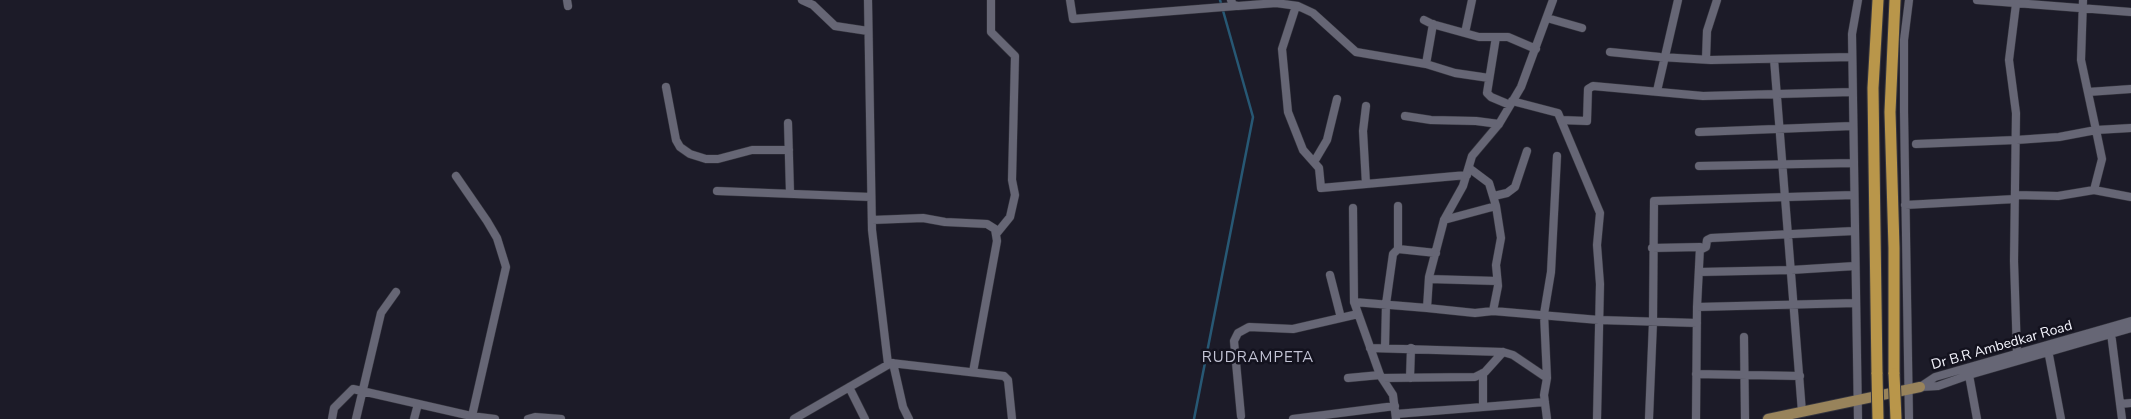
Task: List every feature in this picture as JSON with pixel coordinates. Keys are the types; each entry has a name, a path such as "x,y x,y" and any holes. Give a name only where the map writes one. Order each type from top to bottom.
{"highway":[{"path":"1878,0 1873,88 1878,419"},
{"path":"1895,0 1890,112 1896,419"}],"main road":[{"path":"1768,419 1920,387"}],"street":[{"path":"802,0 813,5 835,26 868,31"},
{"path":"868,0 872,242 890,364 903,407 909,419"},
{"path":"974,372 997,233 1010,217 1015,196 1012,180 1015,56 991,32 991,0"},
{"path":"1070,0 1073,19 1276,3 1296,6 1312,14 1356,52 1426,64 1454,73 1490,78"},
{"path":"1231,0 1233,5 1238,6"},
{"path":"1465,33 1472,0"},
{"path":"1427,308 1428,279 1444,220 1463,186 1472,156 1498,124 1521,87 1553,0"},
{"path":"1657,91 1678,0"},
{"path":"1706,60 1707,31 1717,0"},
{"path":"1858,0 1852,34 1858,419"},
{"path":"1908,0 1904,40 1909,419"},
{"path":"1977,0 2081,10 2131,12"},
{"path":"2083,0 2081,10 2081,60 2102,159 2094,190"},
{"path":"2016,4 2009,60 2016,113 2014,260 2017,354"},
{"path":"1296,6 1282,49 1288,112 1302,148 1320,169 1322,188 1468,171 1489,183 1494,196 1501,238 1496,265 1497,281 1493,311"},
{"path":"1547,18 1582,28"},
{"path":"1424,20 1479,36 1508,36 1536,49"},
{"path":"1426,64 1434,24"},
{"path":"1496,36 1488,95 1511,103 1558,112 1600,213 1597,245 1600,284 1597,419"},
{"path":"1610,52 1706,60 1852,56"},
{"path":"1774,59 1802,412"},
{"path":"1561,120 1587,121 1588,89 1592,86 1703,96 1852,92"},
{"path":"666,87 676,140 690,154 706,159 718,159 752,150 789,150"},
{"path":"2088,92 2131,90"},
{"path":"1314,162 1327,140 1337,99"},
{"path":"1366,106 1363,131 1366,184"},
{"path":"1405,116 1431,120 1476,121 1498,124"},
{"path":"788,123 790,193"},
{"path":"1699,132 1852,126"},
{"path":"1916,144 2059,137 2096,130 2131,128"},
{"path":"1494,196 1507,193 1515,187 1528,151"},
{"path":"1546,419 1547,378 1544,315 1552,272 1557,156"},
{"path":"1699,166 1853,162"},
{"path":"456,176 497,238 506,267 472,416"},
{"path":"1905,205 2015,197 2058,196 2094,190 2131,197"},
{"path":"717,191 871,197"},
{"path":"1649,419 1653,322 1652,248 1654,201 1854,195"},
{"path":"1385,348 1386,304 1393,254 1398,248 1398,206"},
{"path":"1444,220 1496,206"},
{"path":"1353,208 1354,302 1381,377 1393,395 1395,413"},
{"path":"872,220 907,217 945,222 980,223 992,226 997,233"},
{"path":"1700,250 1706,247 1707,240 1711,238 1854,231"},
{"path":"1652,248 1700,247 1697,307 1696,419"},
{"path":"1398,248 1436,252"},
{"path":"1699,272 1791,270 1855,266"},
{"path":"1330,275 1341,318"},
{"path":"1428,279 1497,281"},
{"path":"356,419 381,313 396,292"},
{"path":"1354,302 1475,313 1493,311 1600,320 1697,323"},
{"path":"1697,307 1856,302"},
{"path":"1242,416 1234,341 1238,332 1249,327 1293,330 1358,314"},
{"name":"Dr B.R Ambedkar Road","path":"1920,387 1938,386 2131,321"},
{"name":"Dr B.R Ambedkar Road","path":"1920,387 1935,377 2017,354 2048,349 2131,328"},
{"path":"2111,334 2122,419"},
{"path":"1744,337 1745,419"},
{"path":"1370,348 1503,352 1514,355 1547,378"},
{"path":"1410,378 1411,348"},
{"path":"2048,349 2061,419"},
{"path":"1348,378 1471,377 1483,373 1503,352"},
{"path":"794,419 890,364 1007,377 1012,419"},
{"path":"1483,373 1484,407"},
{"path":"1696,374 1800,376"},
{"path":"1968,375 1977,419"},
{"path":"850,387 865,419"},
{"path":"332,419 334,408 353,389 472,416 495,419"},
{"path":"1293,419 1545,402"},
{"path":"2120,404 2131,403"},
{"path":"414,419 418,404"},
{"path":"528,419 535,417 561,419"}],"waterway":[{"path":"1194,419 1253,117 1220,0"}],"district":[{"name":"RUDRAMPETA","path":"1258,358"}]}
